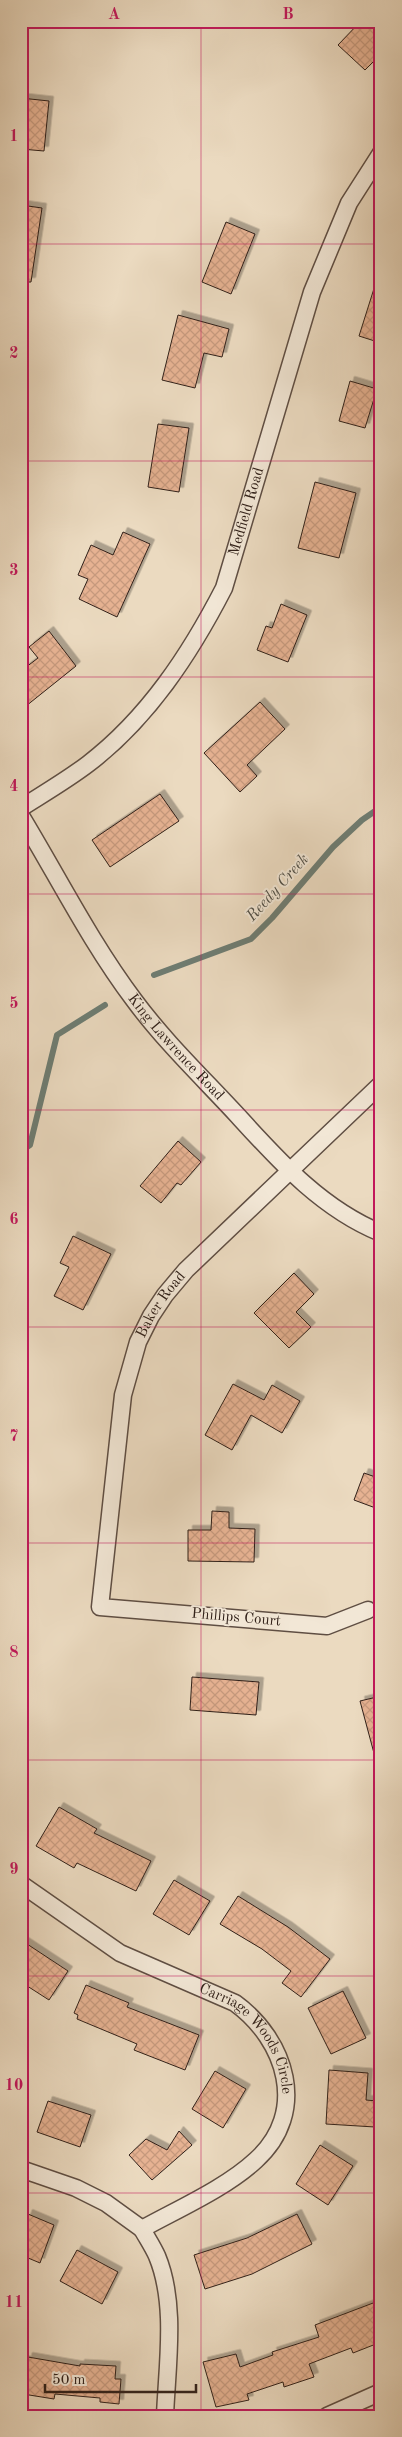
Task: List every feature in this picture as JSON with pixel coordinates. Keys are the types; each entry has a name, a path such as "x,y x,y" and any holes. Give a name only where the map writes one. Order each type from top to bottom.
{"street":[{"name":"Medfield Road","path":"21,808 88,765 137,720 171,678 202,632 224,588 241,537 312,292 349,203 381,153"},
{"name":"King Lawrence Road","path":"21,816 112,969 135,1001 288,1171 324,1200 356,1221 381,1233"},
{"name":"Baker Road","path":"100,1607 123,1395 138,1342 150,1316 186,1270 381,1084"},
{"name":"Phillips Court","path":"100,1607 327,1626 368,1610"},
{"name":"Carriage Woods Circle","path":"21,1884 120,1953 235,2003 262,2027 281,2059 285,2077 283,2114 278,2128 258,2159 223,2183 142,2229"},
{"path":"21,2170 76,2188 106,2203 142,2229 157,2256 165,2287 168,2323 165,2416"},
{"path":"327,2416 381,2392"}],"building":[{"path":"361,21 381,21 381,54 365,70 338,45"},
{"path":"21,98 49,101 44,151 21,149"},
{"path":"21,205 42,208 31,282 21,282"},
{"path":"226,222 255,234 231,294 202,282"},
{"path":"377,279 381,280 381,343 359,336"},
{"path":"178,315 229,329 222,357 204,353 195,388 162,380"},
{"path":"350,381 377,389 365,428 339,421"},
{"path":"158,424 189,428 179,492 148,487"},
{"path":"315,482 356,493 339,558 298,548"},
{"path":"123,532 150,544 117,617 79,599 88,579 78,575 91,545 113,555"},
{"path":"281,604 307,615 288,662 257,650 266,626 272,628"},
{"path":"49,631 76,666 21,710 21,671 38,658 29,647"},
{"path":"260,702 285,729 247,765 257,776 240,792 204,753"},
{"path":"160,794 179,821 110,867 92,840"},
{"path":"178,1141 201,1162 181,1185 177,1183 161,1203 140,1186"},
{"path":"73,1236 111,1254 83,1310 54,1296 69,1267 60,1263"},
{"path":"294,1273 314,1294 296,1312 311,1327 289,1348 254,1313"},
{"path":"233,1384 264,1400 272,1385 300,1401 282,1433 251,1415 232,1450 205,1435"},
{"path":"364,1473 381,1479 381,1510 354,1500"},
{"path":"212,1511 229,1512 229,1528 255,1529 254,1562 188,1561 188,1530 211,1530"},
{"path":"192,1677 259,1682 256,1715 190,1710"},
{"path":"381,1696 381,1756 375,1757 360,1701"},
{"path":"59,1807 97,1829 94,1833 151,1861 136,1891 77,1863 74,1868 36,1846"},
{"path":"174,1880 210,1901 189,1935 153,1914"},
{"path":"238,1896 288,1927 330,1959 301,1997 282,1983 291,1971 262,1949 220,1924"},
{"path":"21,1940 68,1971 49,2000 21,1982"},
{"path":"86,1985 129,2003 127,2007 199,2035 185,2070 134,2050 137,2044 77,2019 78,2015 74,2013"},
{"path":"343,1991 366,2038 331,2054 308,2008"},
{"path":"329,2070 368,2073 366,2100 377,2101 375,2127 326,2124"},
{"path":"215,2071 246,2089 223,2128 192,2109"},
{"path":"48,2101 91,2115 80,2147 37,2132"},
{"path":"179,2131 192,2145 152,2180 129,2155 146,2139 167,2150"},
{"path":"320,2145 353,2166 328,2205 296,2184"},
{"path":"28,2214 54,2225 40,2263 21,2255 21,2218 26,2220"},
{"path":"297,2214 312,2244 252,2274 205,2289 194,2255 247,2238"},
{"path":"77,2250 118,2272 102,2304 60,2281"},
{"path":"381,2300 381,2342 353,2353 351,2348 309,2364 314,2377 284,2387 283,2382 247,2394 249,2400 216,2407 203,2362 236,2354 240,2367 273,2355 272,2352 319,2337 315,2325"},
{"path":"28,2357 80,2366 80,2364 116,2366 115,2379 121,2379 119,2404 100,2402 100,2398 55,2394 54,2399 23,2394 24,2391 21,2390 21,2360 27,2361"}],"waterway":[{"name":"Reedy Creek","path":"154,975 251,939 272,918 333,847 362,820 381,807"},
{"name":"Reedy Creek","path":"21,1151 30,1145 57,1035 105,1005"}]}
